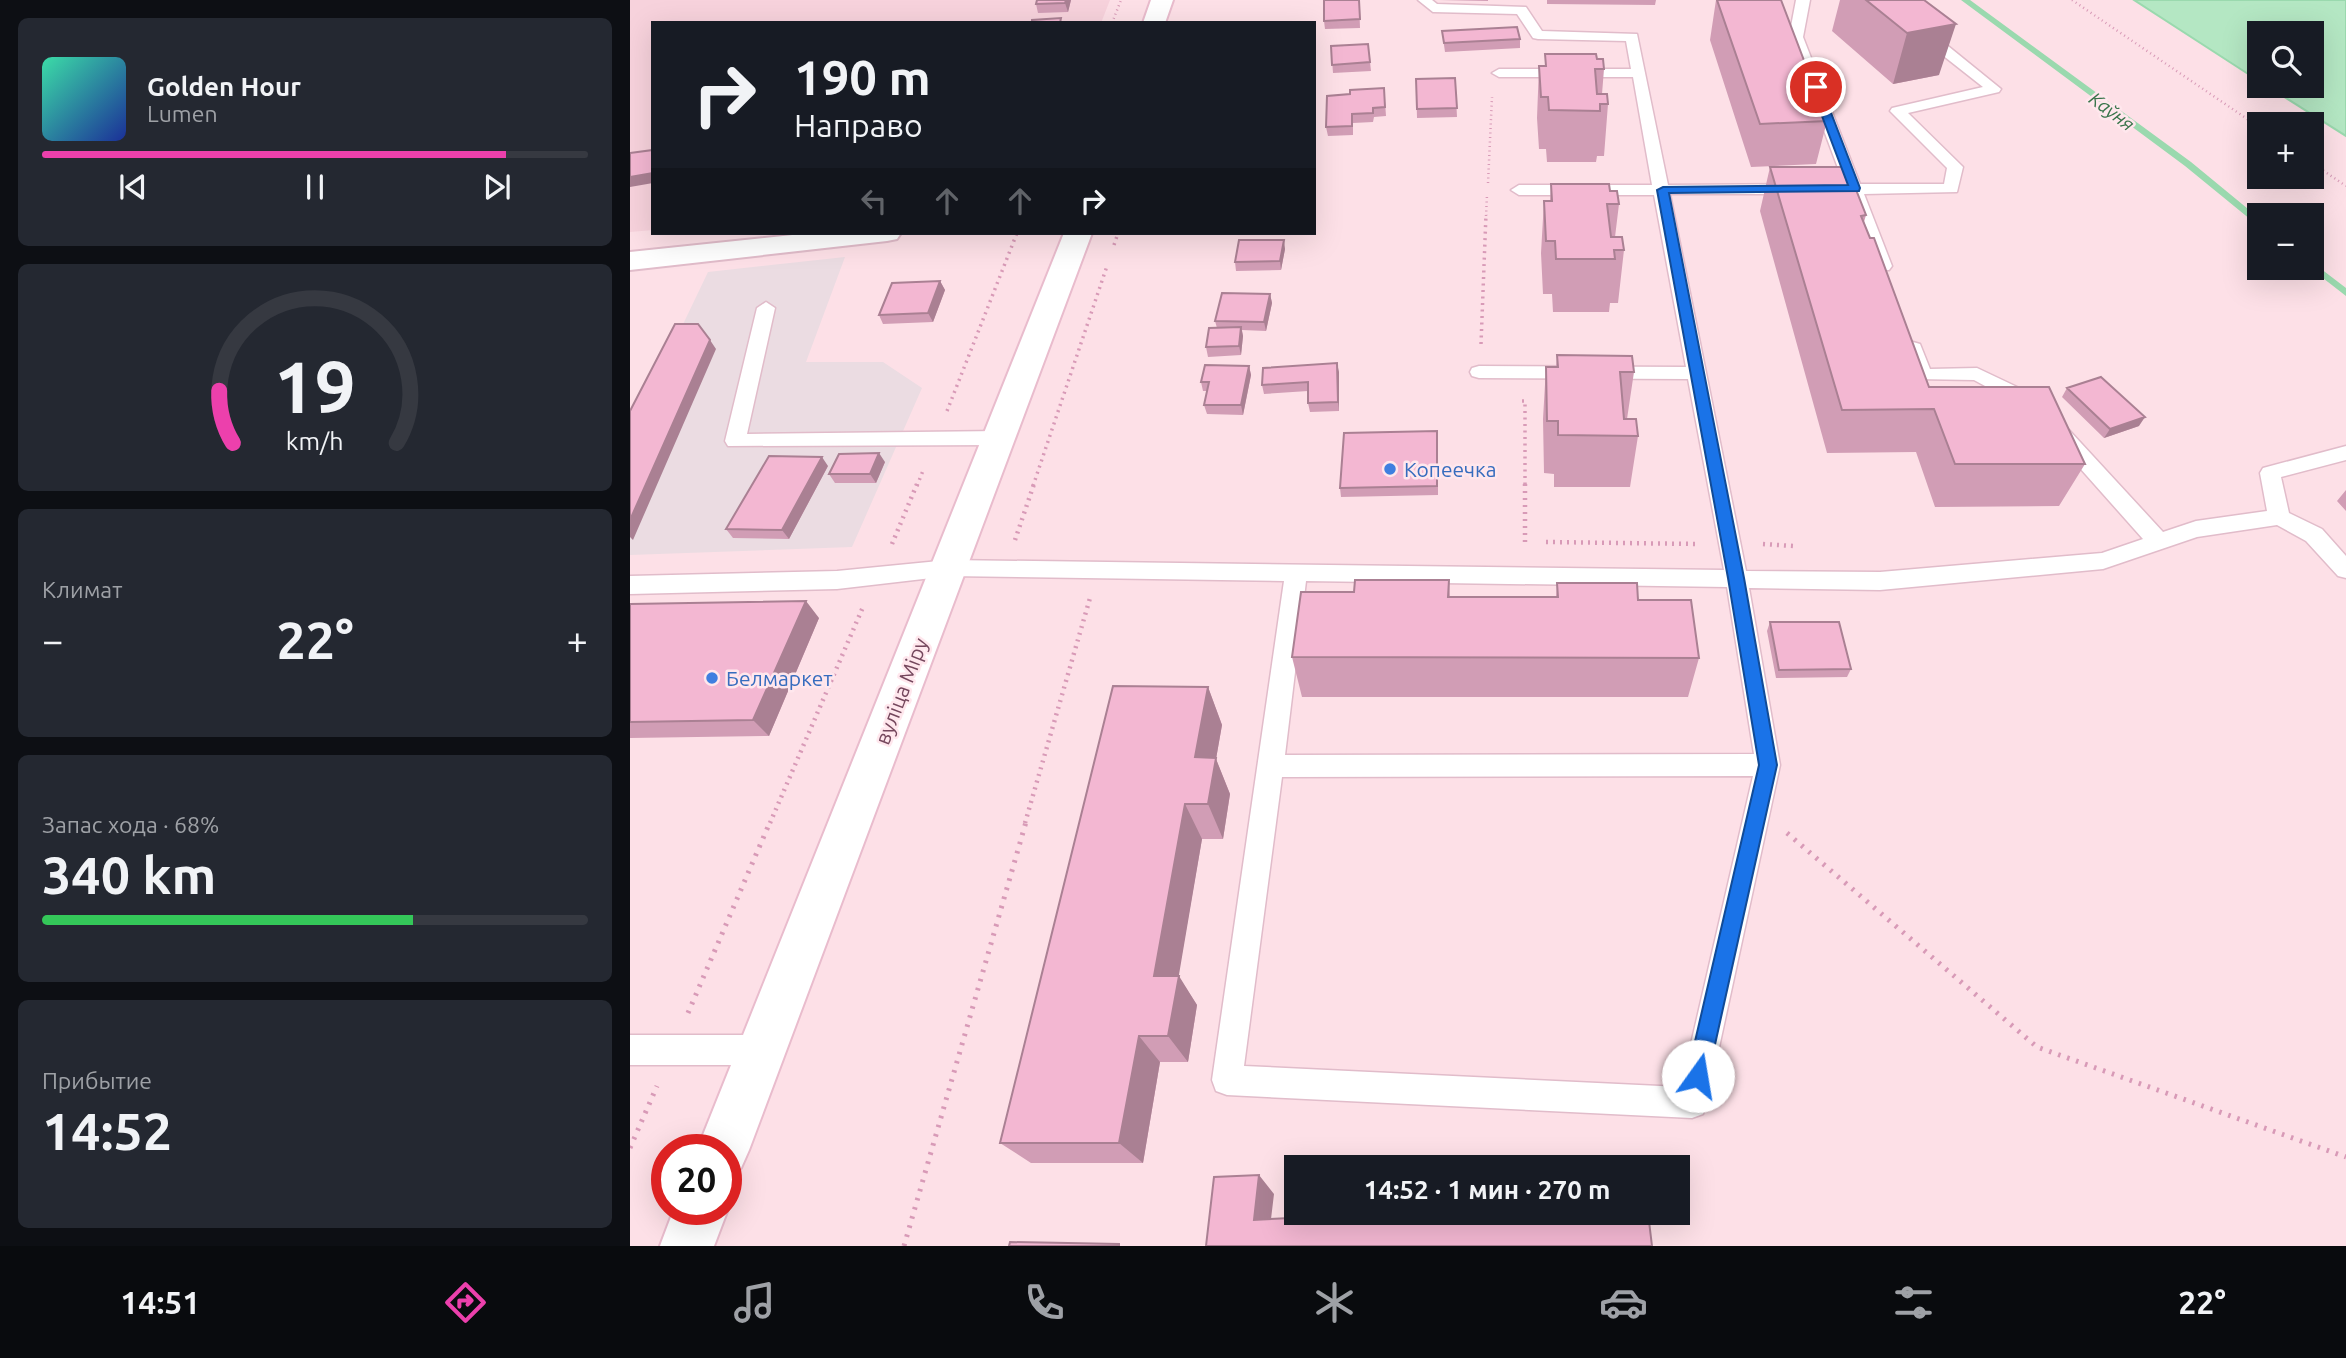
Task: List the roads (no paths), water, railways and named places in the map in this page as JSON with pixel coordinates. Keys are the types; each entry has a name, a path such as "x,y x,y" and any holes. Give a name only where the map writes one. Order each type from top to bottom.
{"main road":[{"path":"1155,21 1162,0"},
{"path":"630,261 869,235"},
{"name":"вуліца Міру","path":"729,1134 1000,438 1096,239"},
{"path":"687,1246 695,1225"}],"lane":[{"path":"1296,572 1227,1080 1692,1103 1768,765 1730,544 1632,37 1538,35 1521,5 1433,8 1425,0"},
{"path":"1803,0 1796,37 1891,288"},
{"path":"1519,190 1951,189 1955,167 1897,111 1994,89 1912,24"},
{"path":"1499,73 1640,73"},
{"path":"766,308 736,441 1000,438"},
{"path":"1905,325 1923,375 1977,374 2033,403 2159,542"},
{"path":"1479,372 1698,373"},
{"path":"2279,517 2270,473 2346,453"},
{"path":"630,585 837,580 949,568 1880,581 2103,561 2196,529 2279,517 2314,535 2346,570"},
{"path":"1271,766 1768,765"},
{"path":"630,1050 761,1050"}],"waterway":[{"name":"Каўня","path":"1965,0 2188,164 2247,212"},
{"name":"Каўня","path":"2324,275 2346,293"}],"place":[{"name":"Копеечка","path":"1390,469"},
{"name":"Белмаркет","path":"712,678"}]}
